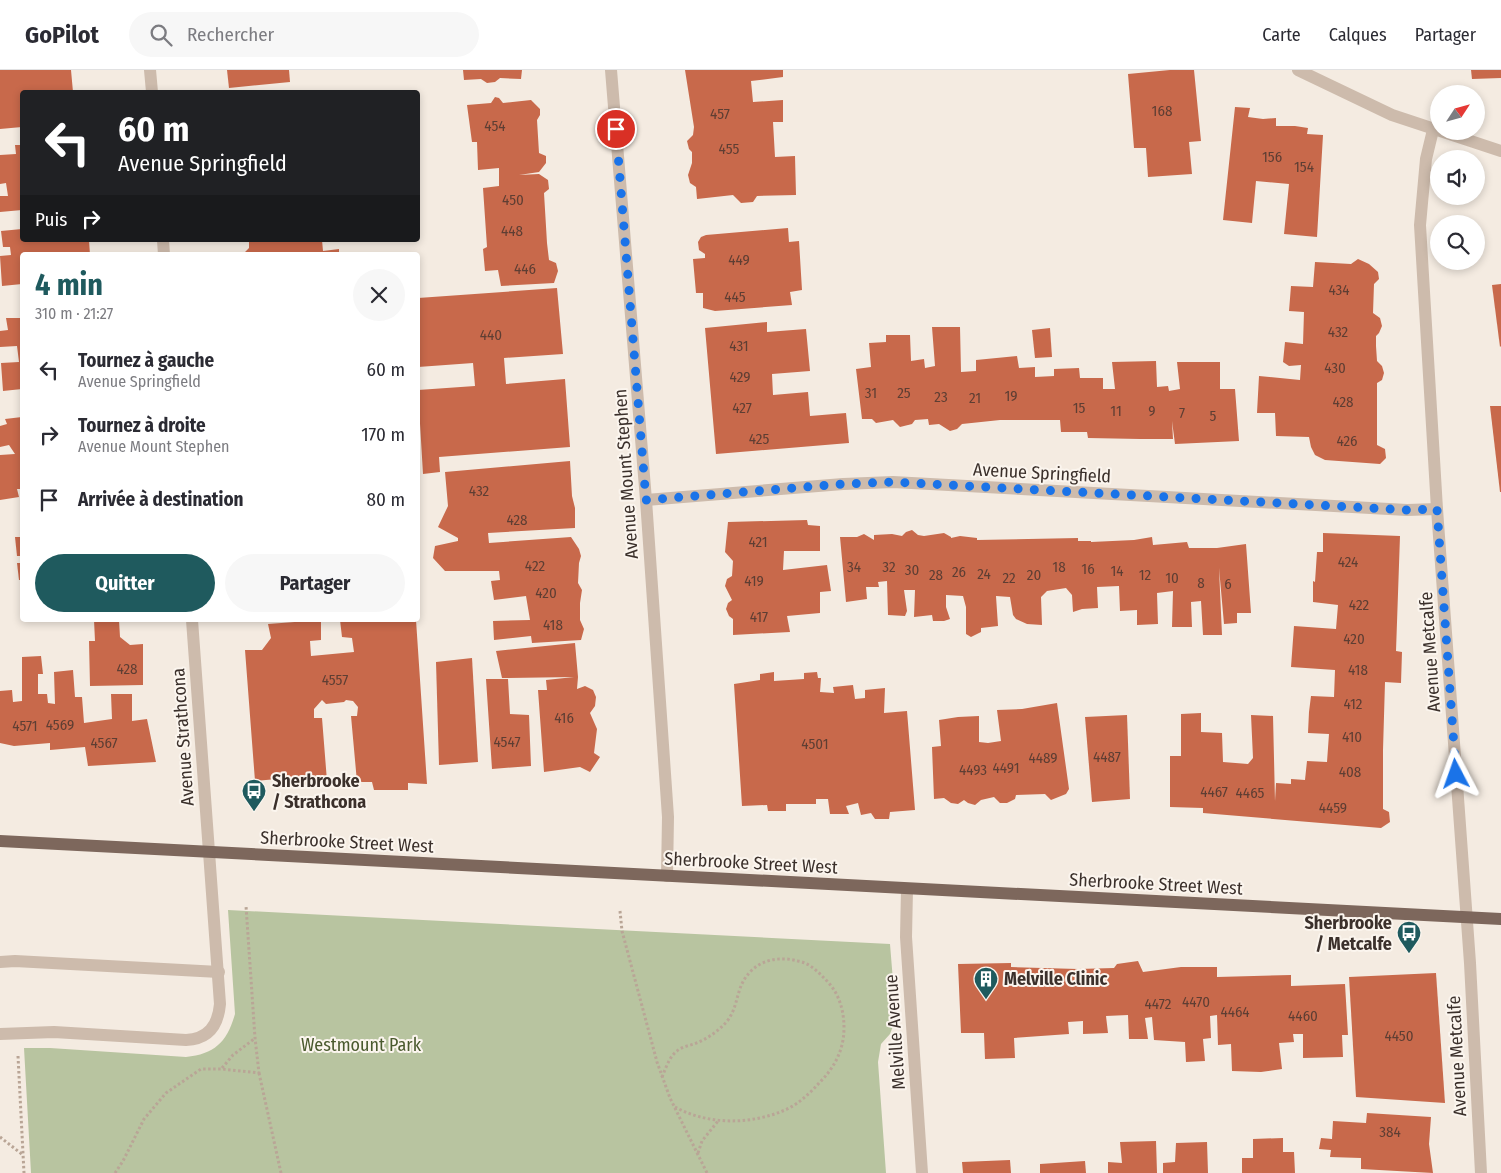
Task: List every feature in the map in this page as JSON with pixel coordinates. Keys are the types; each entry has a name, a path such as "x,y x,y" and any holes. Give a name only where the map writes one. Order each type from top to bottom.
{"main road":[{"name":"Sherbrooke Street West","path":"0,841 1501,919"}],"street":[{"path":"150,70 152,90"},
{"name":"Avenue Mount Stephen","path":"611,70 646,500 668,818 667,876"},
{"path":"1298,70 1392,115 1430,129"},
{"name":"Avenue Metcalfe","path":"1431,140 1426,159 1420,225 1437,509 1482,1173"},
{"path":"1465,140 1501,151"},
{"name":"Avenue Springfield","path":"646,500 843,484 893,482 1407,510 1437,509"},
{"name":"Avenue Strathcona","path":"0,1034 41,1032 193,1040 208,1034 217,1022 220,1004 192,622"},
{"name":"Melville Avenue","path":"907,889 906,938 922,1173"},
{"path":"0,962 16,961 218,972"}],"path":[{"path":"246,906 259,1073 281,1173"},
{"path":"620,911 622,930 662,1077 707,1173"},
{"path":"662,1077 669,1061 677,1051 705,1039 728,1019 735,1006 742,980 753,968 768,960 786,958 804,962 818,972 832,986 840,1000 844,1016 842,1049 835,1064 813,1090 800,1101 786,1110 746,1120 700,1118 675,1107"},
{"path":"222,1068 233,1055 255,1038"},
{"path":"18,1061 24,1173"},
{"path":"115,1173 144,1119 166,1093 201,1070 222,1068 259,1073"},
{"path":"698,1153 702,1141 718,1120"},
{"path":"0,1137 23,1155"}],"green space":[{"name":"Westmount Park","path":"228,910 890,944 896,1018 890,1034 881,1044 878,1062 886,1173 31,1173 24,1048 186,1057 205,1053 218,1045 228,1032 235,1014"}],"building":[{"path":"0,70 71,70 73,90 20,90 20,127 0,129"},
{"path":"227,70 289,70 290,82 229,88"},
{"path":"463,70 522,70 521,79 500,78 495,82 487,83 481,79 464,80"},
{"path":"685,70 783,70 783,77 751,81 753,102 783,100 783,122 773,122 775,157 795,156 796,195 757,196 753,202 741,203 733,195 697,199 696,187 690,183 688,175 692,163 692,152 687,141 693,135 694,127"},
{"path":"1194,70 1201,141 1189,142 1192,174 1148,177 1146,148 1134,148 1128,74"},
{"path":"1471,70 1501,70 1501,78 1472,79"},
{"path":"495,97 499,98 503,103 531,100 540,109 540,115 537,120 539,153 546,156 546,163 539,172 519,175 539,174 548,180 549,189 544,193 549,260 556,263 558,271 554,283 501,286 498,270 485,271 483,249 487,247 483,188 499,186 499,168 478,170 477,142 472,142 467,105 491,103"},
{"path":"1235,107 1250,108 1248,117 1276,118 1276,126 1308,128 1307,134 1323,135 1317,237 1284,234 1289,184 1256,181 1252,223 1223,220"},
{"path":"15,145 20,145 20,210 0,212 0,196 8,196 6,183 0,184 0,155 16,154"},
{"path":"788,228 789,242 799,241 802,290 790,292 792,305 715,311 703,308 703,293 696,293 693,259 705,258 705,254 699,250 698,242 701,237"},
{"path":"20,229 20,242 89,242 90,252 20,252 20,284 2,286 0,256 11,255 10,247 3,247 1,231"},
{"path":"249,242 322,242 323,251 339,249 339,252 245,252 249,248"},
{"path":"1358,259 1369,264 1378,272 1379,279 1374,284 1373,313 1380,318 1382,326 1376,336 1377,361 1382,366 1384,373 1382,380 1377,383 1377,445 1385,449 1386,458 1380,464 1325,460 1315,455 1309,437 1276,436 1275,413 1257,413 1259,376 1300,380 1301,365 1289,366 1283,362 1285,342 1303,344 1304,312 1289,311 1291,286 1313,287 1315,262 1351,264"},
{"path":"1501,284 1501,346 1500,347 1492,285"},
{"path":"557,288 563,354 504,358 506,384 565,379 570,447 439,457 440,472 423,474 420,390 475,386 473,363 420,367 420,298"},
{"path":"6,318 20,318 20,389 3,391 1,363 19,362 17,346 0,347 0,331 8,330"},
{"path":"767,322 767,332 806,329 810,371 772,374 773,395 808,392 810,416 846,413 849,443 716,454 705,328"},
{"path":"932,327 960,327 961,372 976,371 976,360 1017,356 1019,368 1035,367 1035,377 1054,376 1054,369 1079,368 1080,378 1103,378 1103,389 1115,389 1112,362 1156,361 1157,387 1168,386 1169,391 1180,389 1177,362 1220,362 1220,389 1235,389 1239,441 1175,444 1172,421 1173,439 1140,439 1088,438 1087,432 1061,432 1060,420 1000,420 962,424 957,429 950,431 939,424 929,425 928,419 915,420 912,424 900,427 893,420 876,423 872,419 862,419 856,369 871,367 869,343 886,342 886,335 910,335 911,361 924,359 925,368 935,366"},
{"path":"1050,328 1052,357 1035,358 1032,330"},
{"path":"1490,406 1501,406 1501,492 1500,492"},
{"path":"20,417 20,489 17,489 19,497 0,500 0,455 15,454 9,445 0,447 0,426 7,424 5,419"},
{"path":"570,461 575,528 488,533 489,543 571,537 581,556 578,583 582,590 580,620 584,629 581,640 532,643 531,636 494,640 493,621 530,620 526,596 494,600 491,581 500,580 499,571 445,571 433,558 435,546 458,541 458,538 438,527 448,506 445,472"},
{"path":"807,520 808,525 820,526 820,551 784,551 783,570 827,565 831,591 820,592 820,613 787,616 790,632 733,635 733,619 729,616 726,609 728,603 732,600 725,586 727,579 732,576 733,561 725,552 728,522"},
{"path":"912,530 918,535 924,536 944,533 951,538 960,536 977,538 977,540 1078,538 1078,541 1091,542 1134,540 1152,537 1153,545 1187,542 1189,548 1217,548 1246,544 1251,613 1237,613 1237,623 1224,624 1219,568 1222,635 1203,635 1201,601 1191,602 1192,627 1172,627 1173,591 1157,593 1158,624 1137,625 1137,610 1120,611 1119,586 1097,587 1098,608 1082,609 1073,612 1072,595 1066,588 1047,591 1041,597 1042,625 1027,624 1016,619 1013,615 1010,597 996,596 998,626 981,628 981,632 971,637 966,634 966,607 963,596 946,595 946,607 950,619 944,621 933,621 932,615 914,617 915,590 904,590 907,611 905,616 888,615 887,581 878,582 879,587 866,587 867,599 846,602 840,537 857,537 864,534 874,540 874,535 892,534 902,536"},
{"path":"1323,533 1400,536 1396,651 1402,652 1401,683 1385,682 1383,809 1389,812 1390,822 1381,828 1203,813 1203,808 1170,807 1170,756 1181,756 1181,714 1201,713 1201,732 1222,733 1223,762 1248,764 1253,758 1251,715 1273,716 1275,801 1276,783 1291,784 1291,779 1305,780 1307,761 1327,762 1329,734 1308,733 1309,712 1311,696 1334,697 1335,670 1291,667 1294,626 1336,629 1338,605 1313,602 1313,581 1315,582 1317,552 1323,552"},
{"path":"15,537 20,537 20,556 17,556"},
{"path":"17,563 20,563 19,580"},
{"path":"94,622 119,622 120,637 130,645 143,644 143,685 90,686 89,641 95,641"},
{"path":"321,622 321,640 310,641 311,656 354,652 352,638 342,637 340,622 416,622 427,784 408,783 408,790 374,790 372,782 357,782 351,716 357,716 358,707 353,701 346,700 344,702 326,704 322,700 314,709 314,718 322,718 327,781 309,781 309,785 277,784 277,779 255,781 245,650 262,650 271,638 268,624"},
{"path":"575,643 578,677 577,689 585,686 593,690 596,697 595,706 590,713 597,729 594,753 600,757 590,772 580,767 544,772 538,690 547,690 546,680 574,677 502,678 496,651"},
{"path":"41,656 43,674 38,674 38,694 47,694 48,703 55,704 54,672 73,670 75,697 82,697 84,723 112,719 111,694 132,694 132,721 147,719 156,762 88,766 85,747 50,750 50,743 14,746 0,743 0,691 12,690 13,702 22,701 22,657"},
{"path":"472,658 478,762 439,765 436,662"},
{"path":"774,672 774,681 804,679 804,673 817,672 818,678 821,678 820,692 834,693 833,687 853,685 855,699 865,698 865,690 885,688 884,713 907,711 915,810 890,812 889,819 875,819 871,813 861,815 858,803 846,806 849,814 830,814 828,799 816,799 816,804 786,804 786,811 768,811 767,805 742,806 734,684 760,680 760,674"},
{"path":"486,679 508,679 510,714 529,715 531,766 492,769"},
{"path":"1057,703 1069,789 1066,794 1051,800 1045,794 1016,795 1015,799 1007,803 1000,803 994,797 981,800 975,805 964,800 958,804 951,803 944,798 934,799 932,747 941,746 939,720 979,716 979,742 988,743 1001,741 997,710 1022,709"},
{"path":"1127,715 1130,799 1092,802 1085,717"},
{"path":"1138,961 1143,972 1181,967 1217,967 1217,977 1291,975 1291,986 1345,984 1348,1035 1342,1035 1343,1057 1303,1058 1303,1034 1293,1034 1294,1042 1279,1043 1282,1069 1261,1072 1232,1071 1231,1044 1218,1045 1217,1015 1210,1016 1211,1038 1203,1039 1205,1061 1186,1062 1185,1042 1154,1040 1152,1017 1145,1018 1148,1039 1129,1039 1128,1015 1106,1016 1108,1033 1083,1034 1083,1021 1068,1022 1069,1034 1014,1038 1015,1058 985,1059 984,1033 961,1033 958,964 1011,963 1011,967 1078,969 1114,968 1117,964"},
{"path":"1436,973 1445,1103 1356,1097 1349,977"},
{"path":"1367,1113 1431,1117 1429,1144 1433,1173 1361,1169 1361,1158 1330,1157 1331,1150 1319,1149 1321,1138 1332,1139 1333,1121 1366,1123"},
{"path":"1283,1138 1283,1152 1294,1152 1295,1173 1242,1173 1242,1158 1253,1158 1253,1139"},
{"path":"1156,1141 1157,1173 1108,1173 1108,1162 1122,1163 1120,1142"},
{"path":"1207,1142 1208,1173 1163,1173 1163,1163 1175,1162 1176,1143"},
{"path":"1010,1160 1011,1173 963,1173 962,1162"},
{"path":"1085,1161 1086,1173 1040,1173 1040,1164"}],"place":[{"name":"Sherbrooke / Strathcona","path":"254,812"},
{"name":"Sherbrooke / Metcalfe","path":"1409,954"},
{"name":"Melville Clinic","path":"986,1000"}],"route":[{"path":"616,129 646,500 843,484 893,482 1407,510 1437,509 1456,774"}]}
